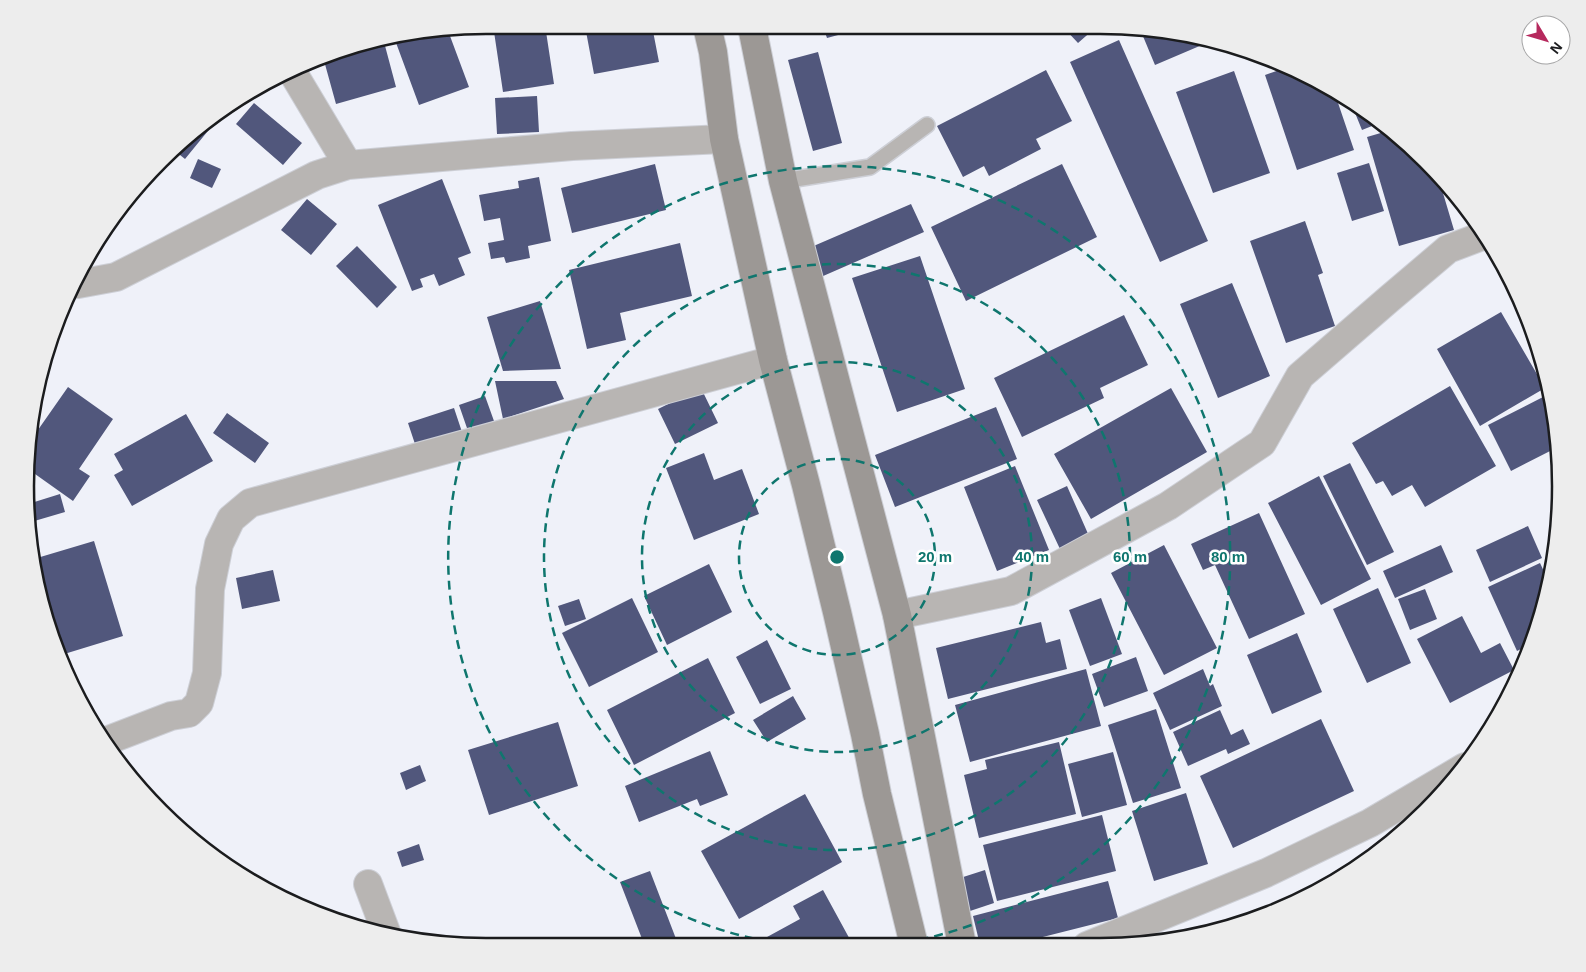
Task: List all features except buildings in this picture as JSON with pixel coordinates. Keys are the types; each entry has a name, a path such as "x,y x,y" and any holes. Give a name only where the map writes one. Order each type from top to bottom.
{"main road":[{"path":"709,34 713,52 724,138 774,360 837,612 877,794 912,938"},
{"path":"754,34 783,181 896,615 961,938"}],"street":[{"path":"296,76 348,165"},
{"path":"81,283 116,278 317,175 348,165 572,146 724,138"},
{"path":"896,615 1011,591 1168,506 1262,443 1300,376 1448,249 1478,238"},
{"path":"111,739 171,716 190,713 199,702 207,673 210,589 219,544 230,519 250,503 774,360"},
{"path":"1107,938 1266,873 1370,823 1444,780"},
{"path":"368,884 384,927"}],"lane":[{"path":"783,181 870,167 927,124"}]}
